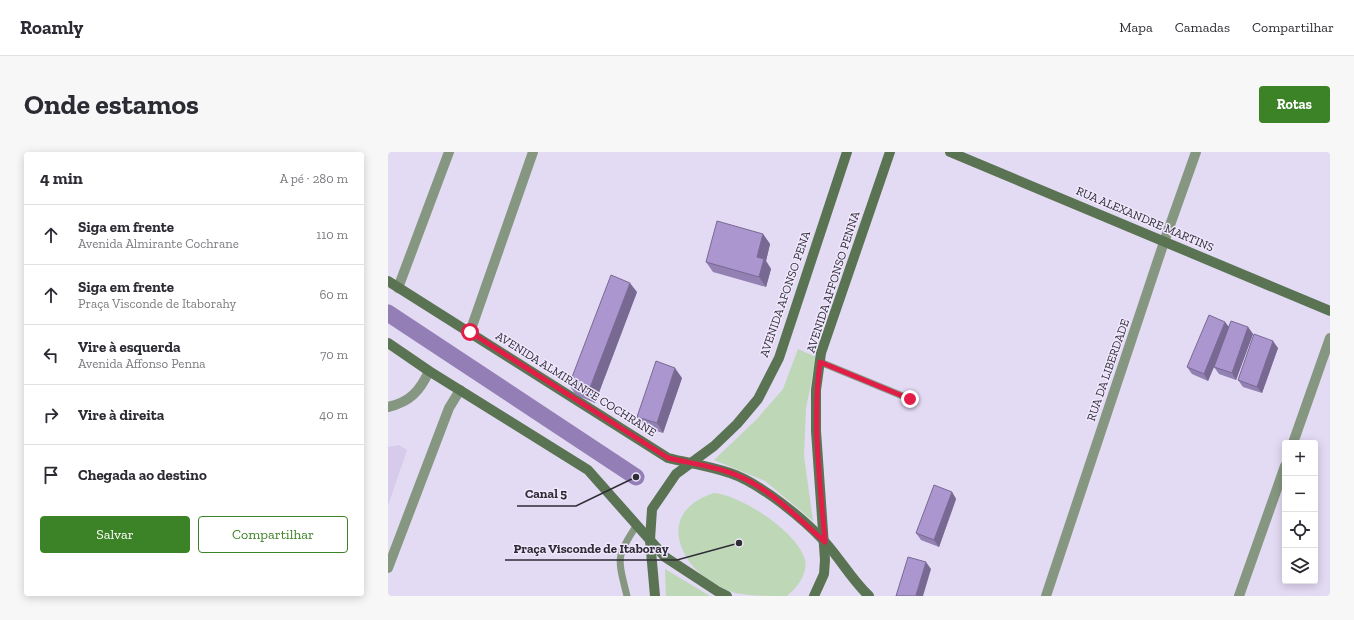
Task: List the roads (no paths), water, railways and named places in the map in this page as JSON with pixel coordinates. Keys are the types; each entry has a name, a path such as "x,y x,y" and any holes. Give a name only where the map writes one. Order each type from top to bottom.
{"main road":[{"name":"AVENIDA AFONSO PENA","path":"650,540 652,508 676,474 714,446 737,424 754,404 779,358 847,152"},
{"name":"AVENIDA AFFONSO PENNA","path":"814,596 824,574 825,542 816,431 816,390 821,353 890,152"},
{"name":"RUA ALEXANDRE MARTINS","path":"950,152 1330,311"},
{"name":"AVENIDA ALMIRANTE COCHRANE","path":"388,281 668,458 691,464 704,465 746,480 792,512 825,542"},
{"path":"388,343 429,371 588,470 665,557 717,591 728,596"},
{"path":"650,540 655,596"},
{"path":"825,542 856,584 869,596"}],"street":[{"path":"398,288 449,152"},
{"path":"470,332 533,152"},
{"name":"RUA DA LIBERDADE","path":"1046,596 1164,242 1196,152"},
{"path":"1294,440 1330,338"},
{"path":"388,407 411,399 422,386 429,371"},
{"path":"388,568 449,408 460,390"},
{"path":"1239,596 1282,474"}],"lane":[{"path":"820,362 910,399"},
{"path":"627,596 620,569 621,552 623,545 637,524"}],"waterway":[{"path":"388,313 636,477"}],"place":[{"name":"Canal 5","path":"636,477"},
{"name":"Praça Visconde de Itaboray","path":"739,543"}]}
